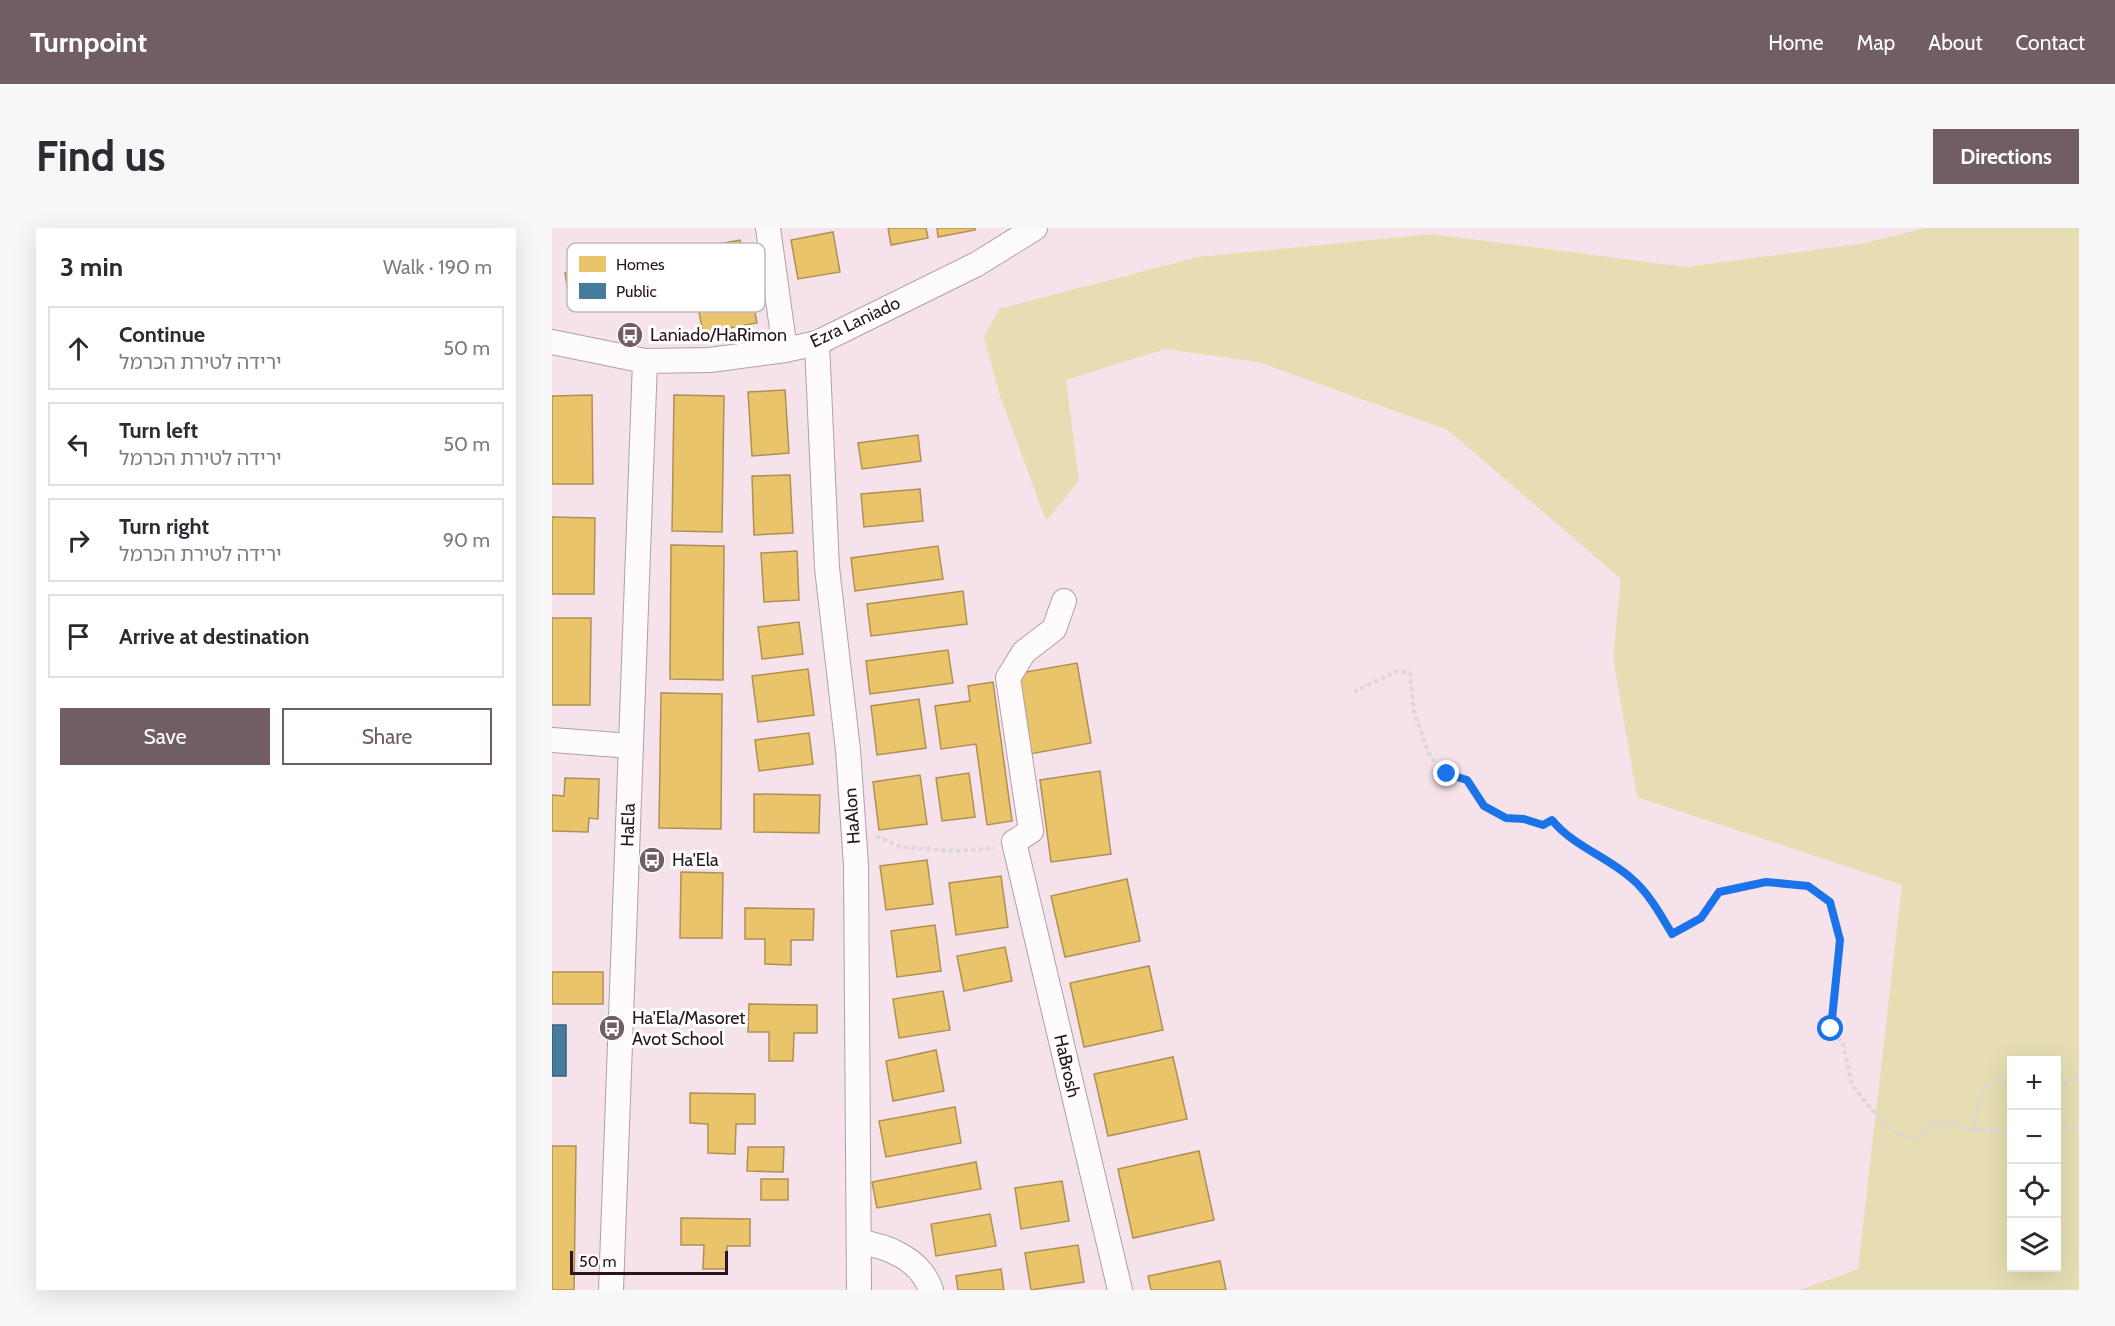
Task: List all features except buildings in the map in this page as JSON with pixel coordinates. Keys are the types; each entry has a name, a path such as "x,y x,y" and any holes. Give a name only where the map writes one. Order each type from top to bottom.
{"street":[{"path":"768,228 785,350"},
{"name":"Ezra Laniado","path":"552,342 645,361 710,360 785,350 817,343 977,264 1035,228"},
{"name":"HaAlon","path":"817,343 826,568 848,750 856,865 859,1290"},
{"name":"HaEla","path":"611,1290 645,361"},
{"path":"1014,842 1030,831 1008,678 1024,652 1054,629 1064,601"},
{"path":"552,740 631,746"},
{"name":"HaBrosh","path":"1014,842 1120,1290"},
{"path":"859,1242 878,1244 915,1265 931,1290"}],"path":[{"path":"1354,692 1397,671 1410,673 1414,712 1430,756 1447,774 1467,780 1484,806 1506,818 1524,819 1543,825 1552,820 1563,833 1632,878 1660,912 1672,934 1701,918 1719,892 1766,882 1808,886 1830,902 1840,940 1831,1029 1843,1044 1852,1085 1882,1122 1902,1136 1919,1140 1931,1124 1954,1123 1973,1130 2007,1131"},
{"path":"853,826 901,847 957,851 1005,847 1014,842"},
{"path":"2061,1085 2079,1077"},
{"path":"1973,1130 1980,1099 1992,1081 2007,1082"},
{"path":"2061,1126 2079,1127"}],"shaded area":[{"path":"1925,228 2079,228 2079,1290 1800,1290 1858,1269 1902,885 1637,797 1613,657 1621,579 1448,430 1258,362 1165,349 1066,380 1079,481 1046,521 999,393 984,337 999,309 1198,257 1431,234 1686,267 1865,243"}],"place":[{"name":"Laniado/HaRimon","path":"630,335"},
{"name":"Ha'Ela","path":"652,860"},
{"name":"Ha'Ela/Masoret Avot School","path":"612,1028"}],"route":[{"path":"1447,774 1467,780 1484,806 1506,818 1524,819 1543,825 1552,820 1563,833 1632,878 1660,912 1672,934 1701,918 1719,892 1766,882 1808,886 1830,902 1840,940 1831,1029"}]}
